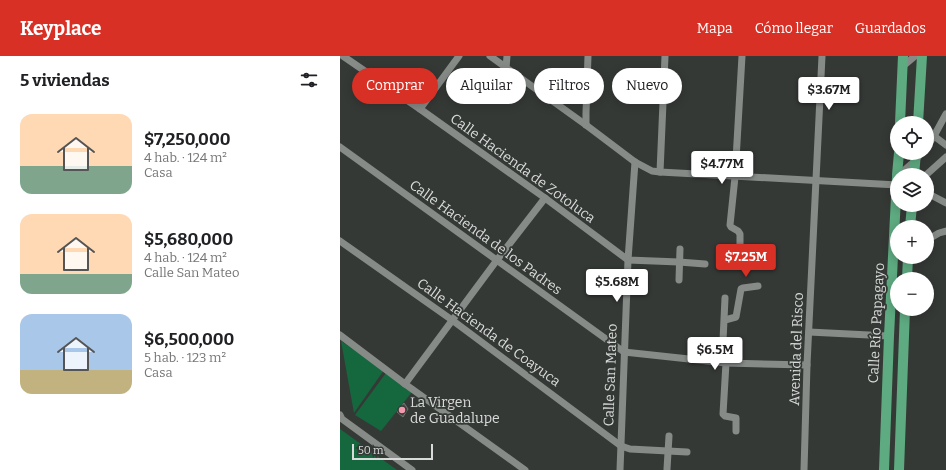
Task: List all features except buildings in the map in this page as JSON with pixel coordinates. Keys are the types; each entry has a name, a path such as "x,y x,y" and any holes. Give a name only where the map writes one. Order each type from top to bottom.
{"main road":[{"path":"918,116 922,56"},
{"path":"900,116 903,61"},
{"name":"Calle Río Papagayo","path":"884,470 896,212"},
{"name":"Calle Río Papagayo","path":"899,470 906,316"}],"street":[{"name":"Calle Hacienda de Zotoluca","path":"343,56 545,198 628,260"},
{"path":"420,109 459,56"},
{"path":"490,56 506,68"},
{"path":"506,68 507,56"},
{"path":"586,125 588,56"},
{"path":"660,172 666,56"},
{"path":"740,263 740,234 730,225 735,177 742,56"},
{"name":"Avenida del Risco","path":"804,470 822,56"},
{"path":"903,61 915,56"},
{"path":"526,82 635,162 652,171 735,177 890,185"},
{"path":"946,114 934,136 946,145"},
{"name":"Calle Hacienda de los Padres","path":"340,147 624,352 724,362 808,365"},
{"path":"934,168 946,157"},
{"path":"905,168 914,160"},
{"name":"Calle San Mateo","path":"620,470 628,260 635,162"},
{"path":"934,197 946,203"},
{"path":"405,384 496,260 545,198"},
{"path":"934,236 946,231"},
{"name":"Calle Hacienda de Coayuca","path":"340,241 452,320 620,446"},
{"path":"679,280 680,249"},
{"path":"628,260 705,264"},
{"path":"725,320 736,317 741,289 758,286"},
{"path":"725,298 723,415 736,418 736,431"},
{"path":"809,332 889,336"},
{"path":"340,335 405,384 525,470"},
{"path":"340,415 342,419 412,470"},
{"path":"668,469 669,436"},
{"path":"620,446 630,449 687,452"}],"green space":[{"path":"341,341 384,370 354,413"},
{"path":"386,373 412,392 381,431 355,415"},
{"path":"340,429 397,470 340,470"}],"place":[{"name":"La Virgen de Guadalupe","path":"402,410"}]}
